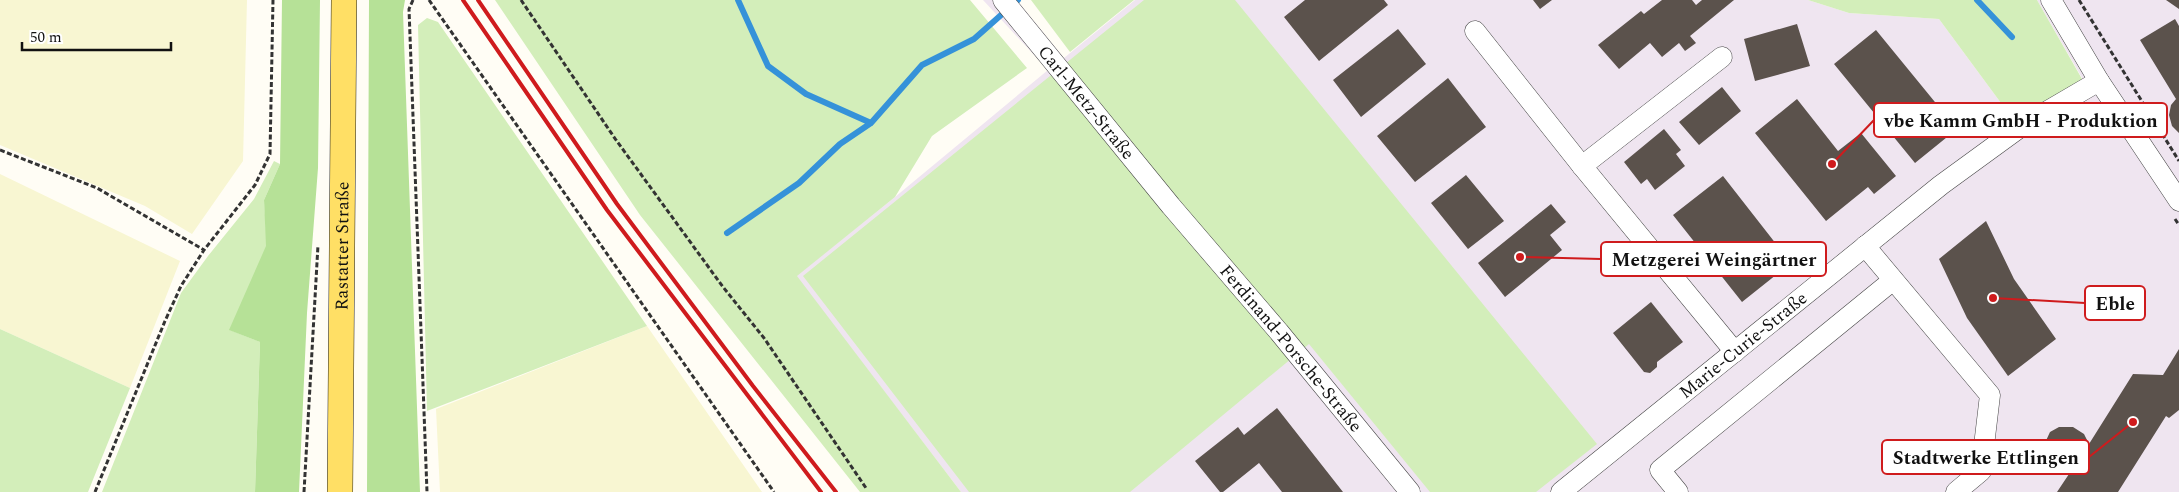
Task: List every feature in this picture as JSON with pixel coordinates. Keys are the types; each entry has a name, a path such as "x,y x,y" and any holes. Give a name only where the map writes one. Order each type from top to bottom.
{"main road":[{"name":"Rastatter Straße","path":"340,492 344,0"}],"street":[{"name":"Carl-Metz-Straße","path":"1003,0 1171,206"},
{"path":"2051,0 2099,80 2177,193"},
{"path":"1475,31 1582,166 1735,352"},
{"path":"1582,166 1722,57"},
{"name":"Marie-Curie-Straße","path":"1561,492 1941,185 2022,126 2099,80"},
{"name":"Ferdinand-Porsche-Straße","path":"1171,206 1279,332 1410,492"},
{"path":"1865,246 1892,281 1990,396 1981,471 1956,492"},
{"path":"1678,492 1660,470 1892,281"}],"path":[{"path":"95,492 181,286 204,250 255,185 270,154 273,0"},
{"path":"413,0 409,9 427,492"},
{"path":"429,0 774,492"},
{"path":"521,0 616,140 723,287 764,338 866,488"},
{"path":"2079,0 2179,161"},
{"path":"0,150 96,188 204,250"},
{"path":"304,492 318,238"}],"shaded area":[{"path":"0,0 247,0 243,161 192,234 145,206 0,145"},
{"path":"983,0 1017,0 1064,58 1135,0 1808,0 1849,13 1939,19 2015,122 2082,78 2037,0 2179,0 2179,492 961,492 796,276 1048,70"},
{"path":"0,174 180,261 130,388 0,329"},
{"path":"647,326 762,492 440,492 436,409"}],"green space":[{"path":"282,0 320,0 318,168 307,313 299,492 255,492 260,342 229,330 266,246 264,200 280,164"},
{"path":"369,0 405,0 403,12 420,492 367,492"},
{"path":"495,0 970,0 1027,68 932,136 895,197 797,276 961,492 860,492 640,215"},
{"path":"1031,0 1134,0 1070,52"},
{"path":"1144,0 1235,0 1597,444 1536,492 1430,492 1309,344 1130,492 969,492 803,276"},
{"path":"1808,0 2037,0 2082,79 2015,122 1939,19 1849,13"},
{"path":"427,18 438,22 647,326 427,411 418,25"},
{"path":"274,161 280,164 264,200 267,246 230,330 260,342 255,492 102,492 181,293 254,199"},
{"path":"0,329 130,388 88,492 0,492"}],"building":[{"path":"1305,0 1384,0 1388,5 1319,61 1284,17"},
{"path":"1533,0 1552,0 1540,9"},
{"path":"1662,0 1692,0 1696,5 1702,0 1734,0 1690,36 1696,43 1685,51 1679,43 1662,57 1650,43 1619,69 1598,45 1641,11 1644,14"},
{"path":"2166,0 2179,0 2179,9"},
{"path":"2175,19 2179,26 2179,133 2172,126 2169,115 2171,105 2176,99 2140,40"},
{"path":"1797,24 1810,66 1755,81 1744,39"},
{"path":"1398,29 1426,64 1361,117 1333,80"},
{"path":"1876,30 1957,129 1915,163 1834,64"},
{"path":"1448,78 1486,127 1415,182 1377,136"},
{"path":"1722,87 1741,111 1699,145 1679,122"},
{"path":"1797,99 1838,151 1861,133 1896,176 1874,194 1868,187 1826,221 1755,133"},
{"path":"1664,129 1681,150 1676,154 1685,166 1655,190 1647,179 1641,184 1624,162"},
{"path":"1466,175 1504,221 1468,249 1431,203"},
{"path":"1723,176 1791,263 1742,302 1673,215"},
{"path":"1551,204 1566,222 1550,235 1562,250 1505,297 1478,263"},
{"path":"1986,221 2014,279 2056,339 2008,376 1967,318 1939,259"},
{"path":"1651,302 1683,342 1657,362 1657,367 1650,373 1644,372 1613,333"},
{"path":"2179,349 2179,410 2169,418 2166,416 2118,492 2057,492 2071,471 2059,470 2046,459 2044,445 2050,432 2059,427 2073,427 2084,434 2089,444 2133,374 2163,375"},
{"path":"1277,408 1343,492 1282,492 1259,463 1223,492 1220,492 1195,461 1238,427 1244,435"}],"waterway":[{"path":"738,0 768,66 806,94 871,123"},
{"path":"727,233 799,183 840,144 871,123 922,65 974,39 1018,0"},
{"path":"1977,0 2012,37"}],"railway":[{"path":"463,0 607,210 821,492"},
{"path":"478,0 617,204 753,386 836,492"}],"place":[{"name":"vbe Kamm GmbH - Produktion","path":"1832,164"},
{"name":"Metzgerei Weingärtner","path":"1520,257"},
{"name":"Eble","path":"1993,298"},
{"name":"Stadtwerke Ettlingen","path":"2133,422"}]}
